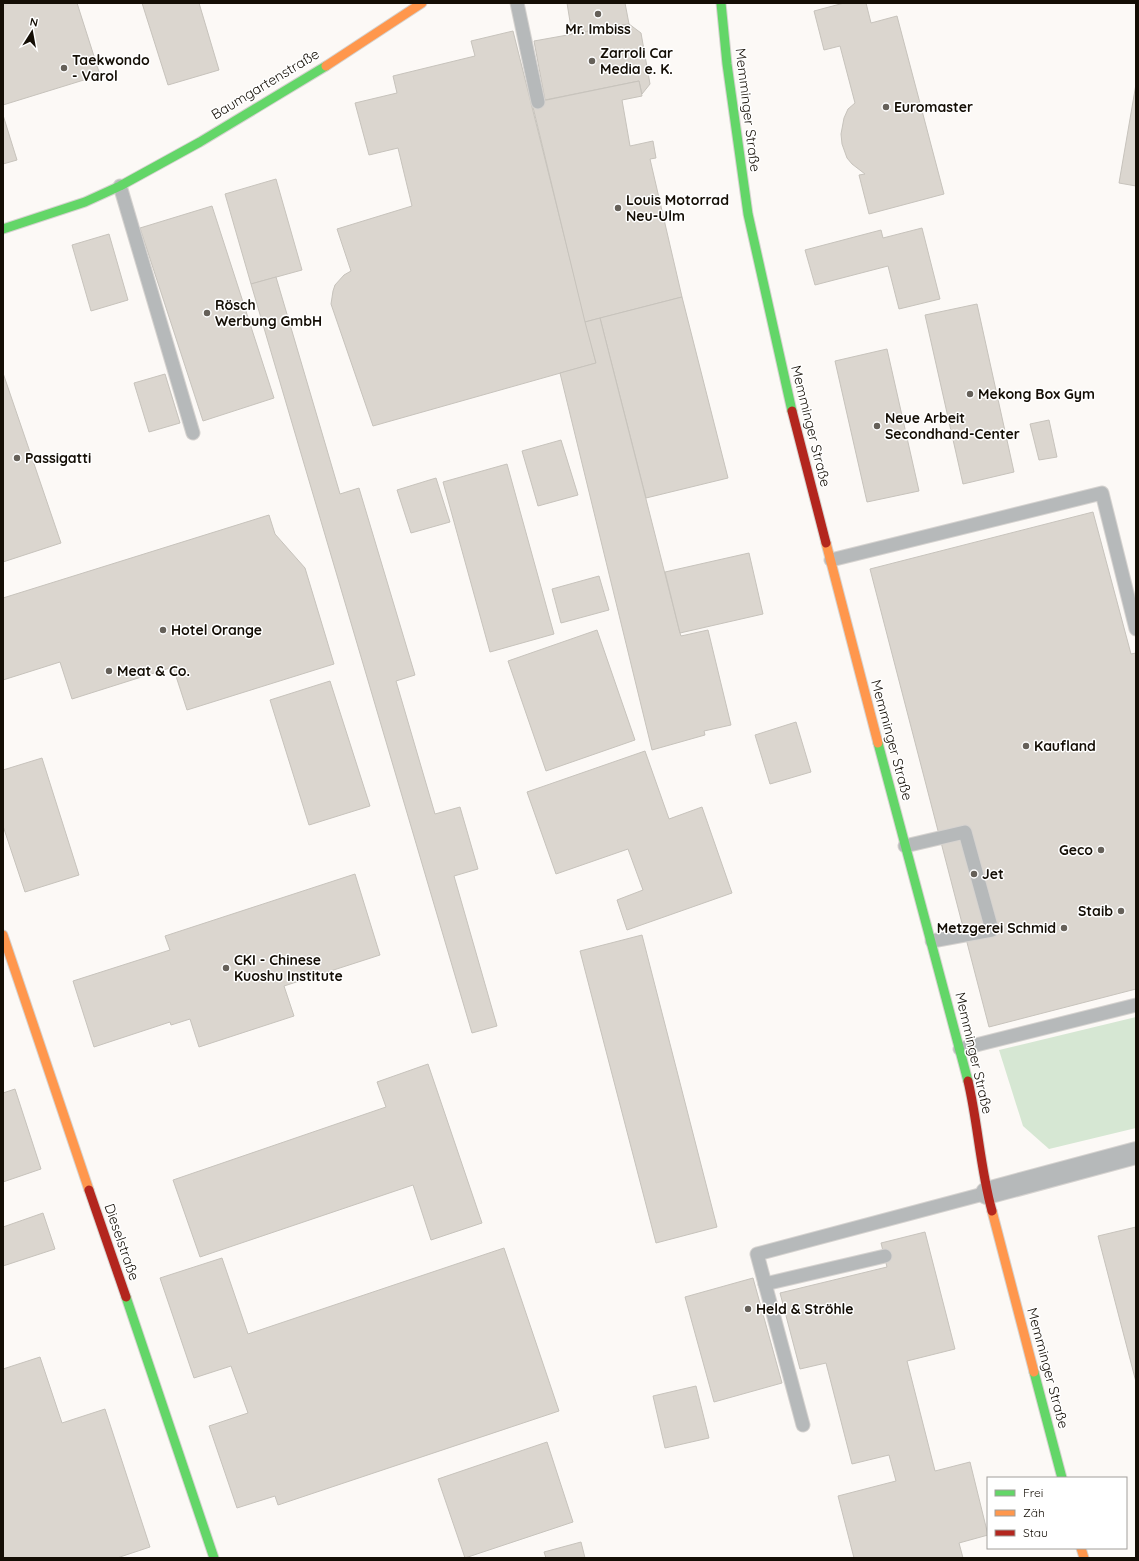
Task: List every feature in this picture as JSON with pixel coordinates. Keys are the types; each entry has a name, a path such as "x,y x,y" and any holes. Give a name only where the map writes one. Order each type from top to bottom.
{"main road":[{"name":"Baumgartenstraße","path":"3,229 85,202 120,186 200,142 311,76 422,3"},
{"name":"Memminger Straße","path":"721,3 748,214 788,396 868,707 960,1049 973,1103 987,1193 1062,1477"},
{"name":"Dieselstraße","path":"3,934 214,1558"}],"street":[{"path":"987,1193 1136,1153"}],"lane":[{"path":"517,3 538,102"},
{"path":"120,186 193,432"},
{"path":"831,560 1102,493 1136,629"},
{"path":"905,846 965,832 992,930 932,941"},
{"path":"960,1049 1136,1005"},
{"path":"803,1425 757,1254 987,1193"},
{"path":"765,1284 885,1256"}],"green space":[{"path":"1136,1017 1136,1128 1049,1149 1023,1126 999,1050"}],"building":[{"path":"3,3 77,3 100,75 3,105"},
{"path":"142,3 199,3 219,70 168,85"},
{"name":"Mr. Imbiss","path":"567,3 625,3 629,24 572,34"},
{"name":"Euromaster","path":"844,3 866,3 871,23 897,16 944,194 869,214 859,175 865,174 847,158 842,144 841,134 844,118 848,109 855,103 840,46 824,50 814,11"},
{"name":"Zarroli Car Media e. K.","path":"629,24 641,33 650,84 642,94 639,81 545,100 534,41"},
{"path":"513,31 596,363 373,426 331,304 335,285 344,275 351,271 337,229 412,206 398,148 369,155 355,103 397,93 393,76 475,56 471,41"},
{"path":"639,81 642,96 622,100 630,146 653,141 656,158 650,159 682,297 585,322 532,103"},
{"path":"1136,84 1136,186 1119,183"},
{"path":"3,115 17,160 3,164"},
{"path":"276,179 302,270 251,284 225,194"},
{"name":"Rösch Werbung GmbH","path":"212,206 274,398 203,421 140,228"},
{"path":"922,228 940,299 899,309 888,266 815,285 805,250 881,230 883,238"},
{"path":"109,234 128,300 91,311 72,245"},
{"path":"276,277 340,494 359,488 415,675 396,681 435,814 460,807 478,869 454,876 497,1026 472,1033 251,284"},
{"path":"682,297 728,478 646,498 600,318"},
{"name":"Mekong Box Gym","path":"977,304 1014,472 963,484 925,315"},
{"path":"600,318 680,633 681,636 708,630 731,725 704,731 705,735 652,750 560,373 596,363 585,322"},
{"name":"Neue Arbeit Secondhand-Center","path":"887,349 919,491 867,502 835,361"},
{"name":"Passigatti","path":"3,373 61,543 3,562"},
{"path":"165,374 180,423 149,432 134,383"},
{"path":"1049,420 1057,457 1039,460 1030,424"},
{"path":"561,440 578,495 538,506 522,451"},
{"path":"507,464 554,634 490,652 443,482"},
{"path":"436,478 450,522 411,533 397,490"},
{"name":"Kaufland","path":"1093,512 1131,654 1136,653 1136,989 989,1027 870,569"},
{"name":"Hotel Orange","path":"269,515 275,534 305,568 334,664 187,710 173,667 72,699 60,662 3,680 3,598"},
{"path":"749,553 763,614 680,633 665,572"},
{"path":"599,576 609,610 561,623 552,589"},
{"path":"597,630 635,740 546,771 508,661"},
{"path":"330,681 370,806 309,825 270,700"},
{"path":"796,722 811,772 770,784 755,735"},
{"path":"645,751 669,819 702,807 732,893 627,930 617,900 643,890 628,849 556,874 527,792"},
{"path":"42,758 79,875 25,892 3,826 3,770"},
{"name":"CKI - Chinese Kuoshu Institute","path":"355,874 380,955 284,986 294,1016 199,1047 190,1019 171,1025 170,1022 94,1047 73,981 170,950 165,936"},
{"path":"642,935 717,1227 656,1243 580,951"},
{"path":"428,1064 482,1223 431,1240 413,1185 200,1257 173,1180 386,1107 377,1082"},
{"path":"15,1089 41,1169 3,1182 3,1093"},
{"path":"43,1213 55,1249 3,1266 3,1227"},
{"path":"1136,1227 1136,1382 1098,1236"},
{"path":"925,1232 955,1349 907,1361 935,1471 970,1462 987,1535 959,1543 963,1558 854,1558 838,1496 896,1481 889,1455 852,1464 826,1363 800,1369 780,1293 887,1267 881,1243"},
{"path":"504,1248 559,1411 278,1505 275,1496 237,1508 209,1426 248,1413 231,1366 194,1378 160,1278 222,1258 248,1334"},
{"path":"753,1278 782,1383 714,1402 685,1297"},
{"path":"40,1357 62,1423 105,1409 150,1547 117,1558 3,1558 3,1369"},
{"path":"696,1386 709,1438 665,1448 653,1396"},
{"path":"547,1442 573,1522 465,1558 438,1479"},
{"path":"581,1542 585,1558 546,1558 544,1552"}],"traffic: fast":[{"path":"721,3 727,64 748,214 792,411"},
{"path":"3,229 85,202 120,186 200,142 326,66"},
{"path":"878,743 968,1081"},
{"path":"126,1297 214,1558"},
{"path":"1034,1372 1062,1477"}],"traffic: slow":[{"path":"326,66 422,3"},
{"path":"826,543 878,743"},
{"path":"3,935 89,1190"},
{"path":"992,1211 1034,1372"},
{"path":"1081,1549 1084,1558"}],"traffic: jam":[{"path":"792,411 826,543"},
{"path":"968,1081 992,1211"},
{"path":"89,1190 126,1297"}],"place":[{"name":"Mr. Imbiss","path":"598,14"},
{"name":"Zarroli Car Media e. K.","path":"592,61"},
{"name":"Taekwondo - Varol","path":"64,68"},
{"name":"Euromaster","path":"886,107"},
{"name":"Louis Motorrad Neu-Ulm","path":"618,208"},
{"name":"Rösch Werbung GmbH","path":"207,313"},
{"name":"Mekong Box Gym","path":"970,394"},
{"name":"Neue Arbeit Secondhand-Center","path":"877,426"},
{"name":"Passigatti","path":"17,458"},
{"name":"Hotel Orange","path":"163,630"},
{"name":"Meat & Co.","path":"109,671"},
{"name":"Kaufland","path":"1026,746"},
{"name":"Geco","path":"1101,850"},
{"name":"Jet","path":"974,874"},
{"name":"Staib","path":"1121,911"},
{"name":"Metzgerei Schmid","path":"1064,928"},
{"name":"CKI - Chinese Kuoshu Institute","path":"226,968"},
{"name":"Held & Ströhle","path":"748,1309"}]}
